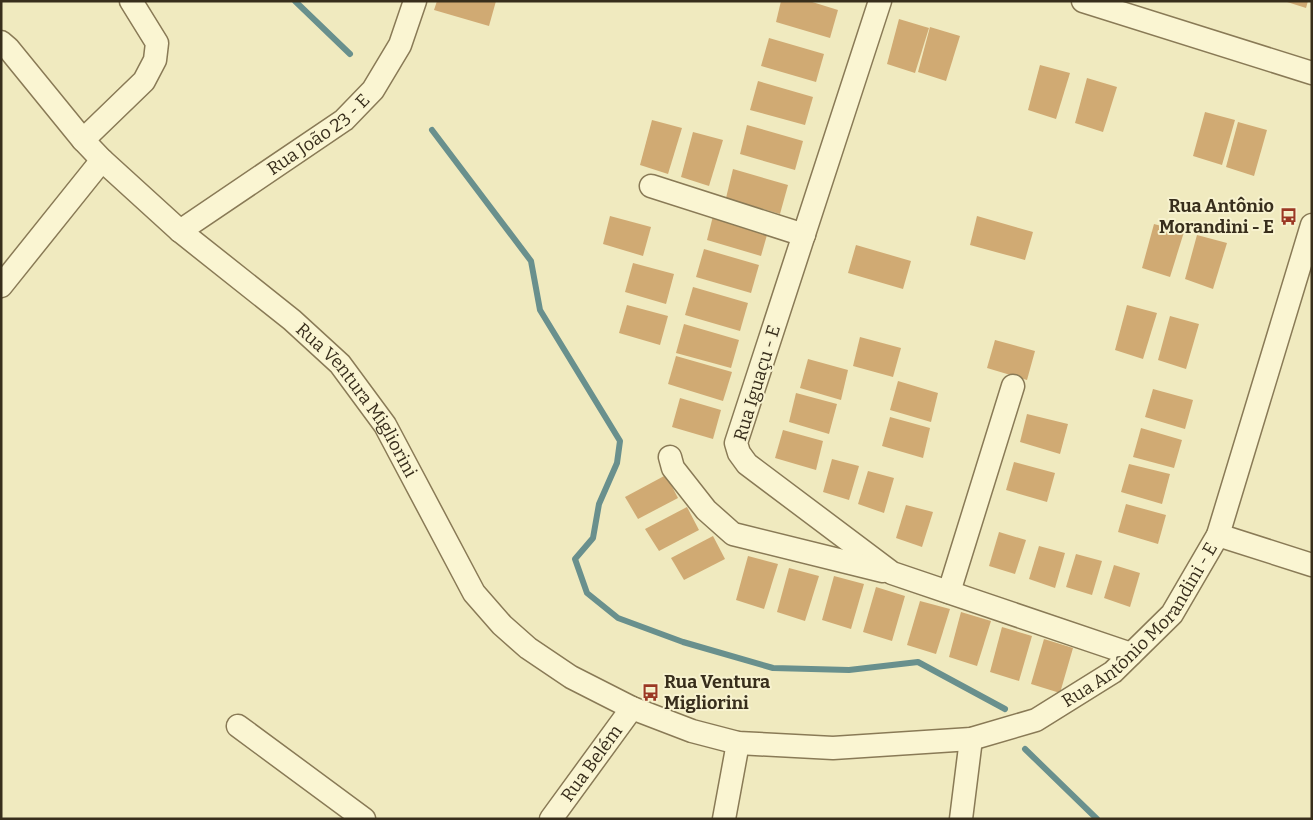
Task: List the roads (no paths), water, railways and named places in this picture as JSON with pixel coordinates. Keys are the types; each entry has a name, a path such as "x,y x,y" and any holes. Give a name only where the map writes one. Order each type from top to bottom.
{"street":[{"path":"83,140 144,81 155,60 156,43 131,1"},
{"name":"Rua João 23 - E","path":"180,231 344,120 373,90 396,52 416,1"},
{"name":"Rua Iguaçu - E","path":"880,1 736,443 738,453 748,464 892,573 1131,654"},
{"path":"1083,1 1312,73"},
{"name":"Rua Ventura Migliorini","path":"1,42 102,160 180,231 292,320 340,364 385,425 474,593 502,625 528,648 570,677 632,708 692,731 738,743"},
{"path":"3,281 102,160"},
{"path":"651,186 804,235"},
{"name":"Rua Antônio Morandini - E","path":"738,743 833,748 971,739 1036,720 1113,672 1172,614 1218,535 1312,225"},
{"path":"949,592 1012,386"},
{"path":"670,457 673,468 706,510 733,534 892,573"},
{"path":"1218,535 1312,565"},
{"name":"Rua Belém","path":"551,819 632,708"},
{"path":"238,726 364,819"},
{"path":"961,819 971,739"},
{"path":"724,819 738,743"}],"waterway":[{"path":"295,1 350,54"},
{"path":"432,130 531,261 540,310 620,441 617,463 599,504 593,538 575,559 587,593 618,618 683,642 773,668 849,670 918,662 1005,709"},
{"path":"1025,749 1097,819"}],"place":[{"name":"Rua Antônio Morandini - E","path":"1288,216"},
{"name":"Rua Ventura Migliorini","path":"650,692"}]}
